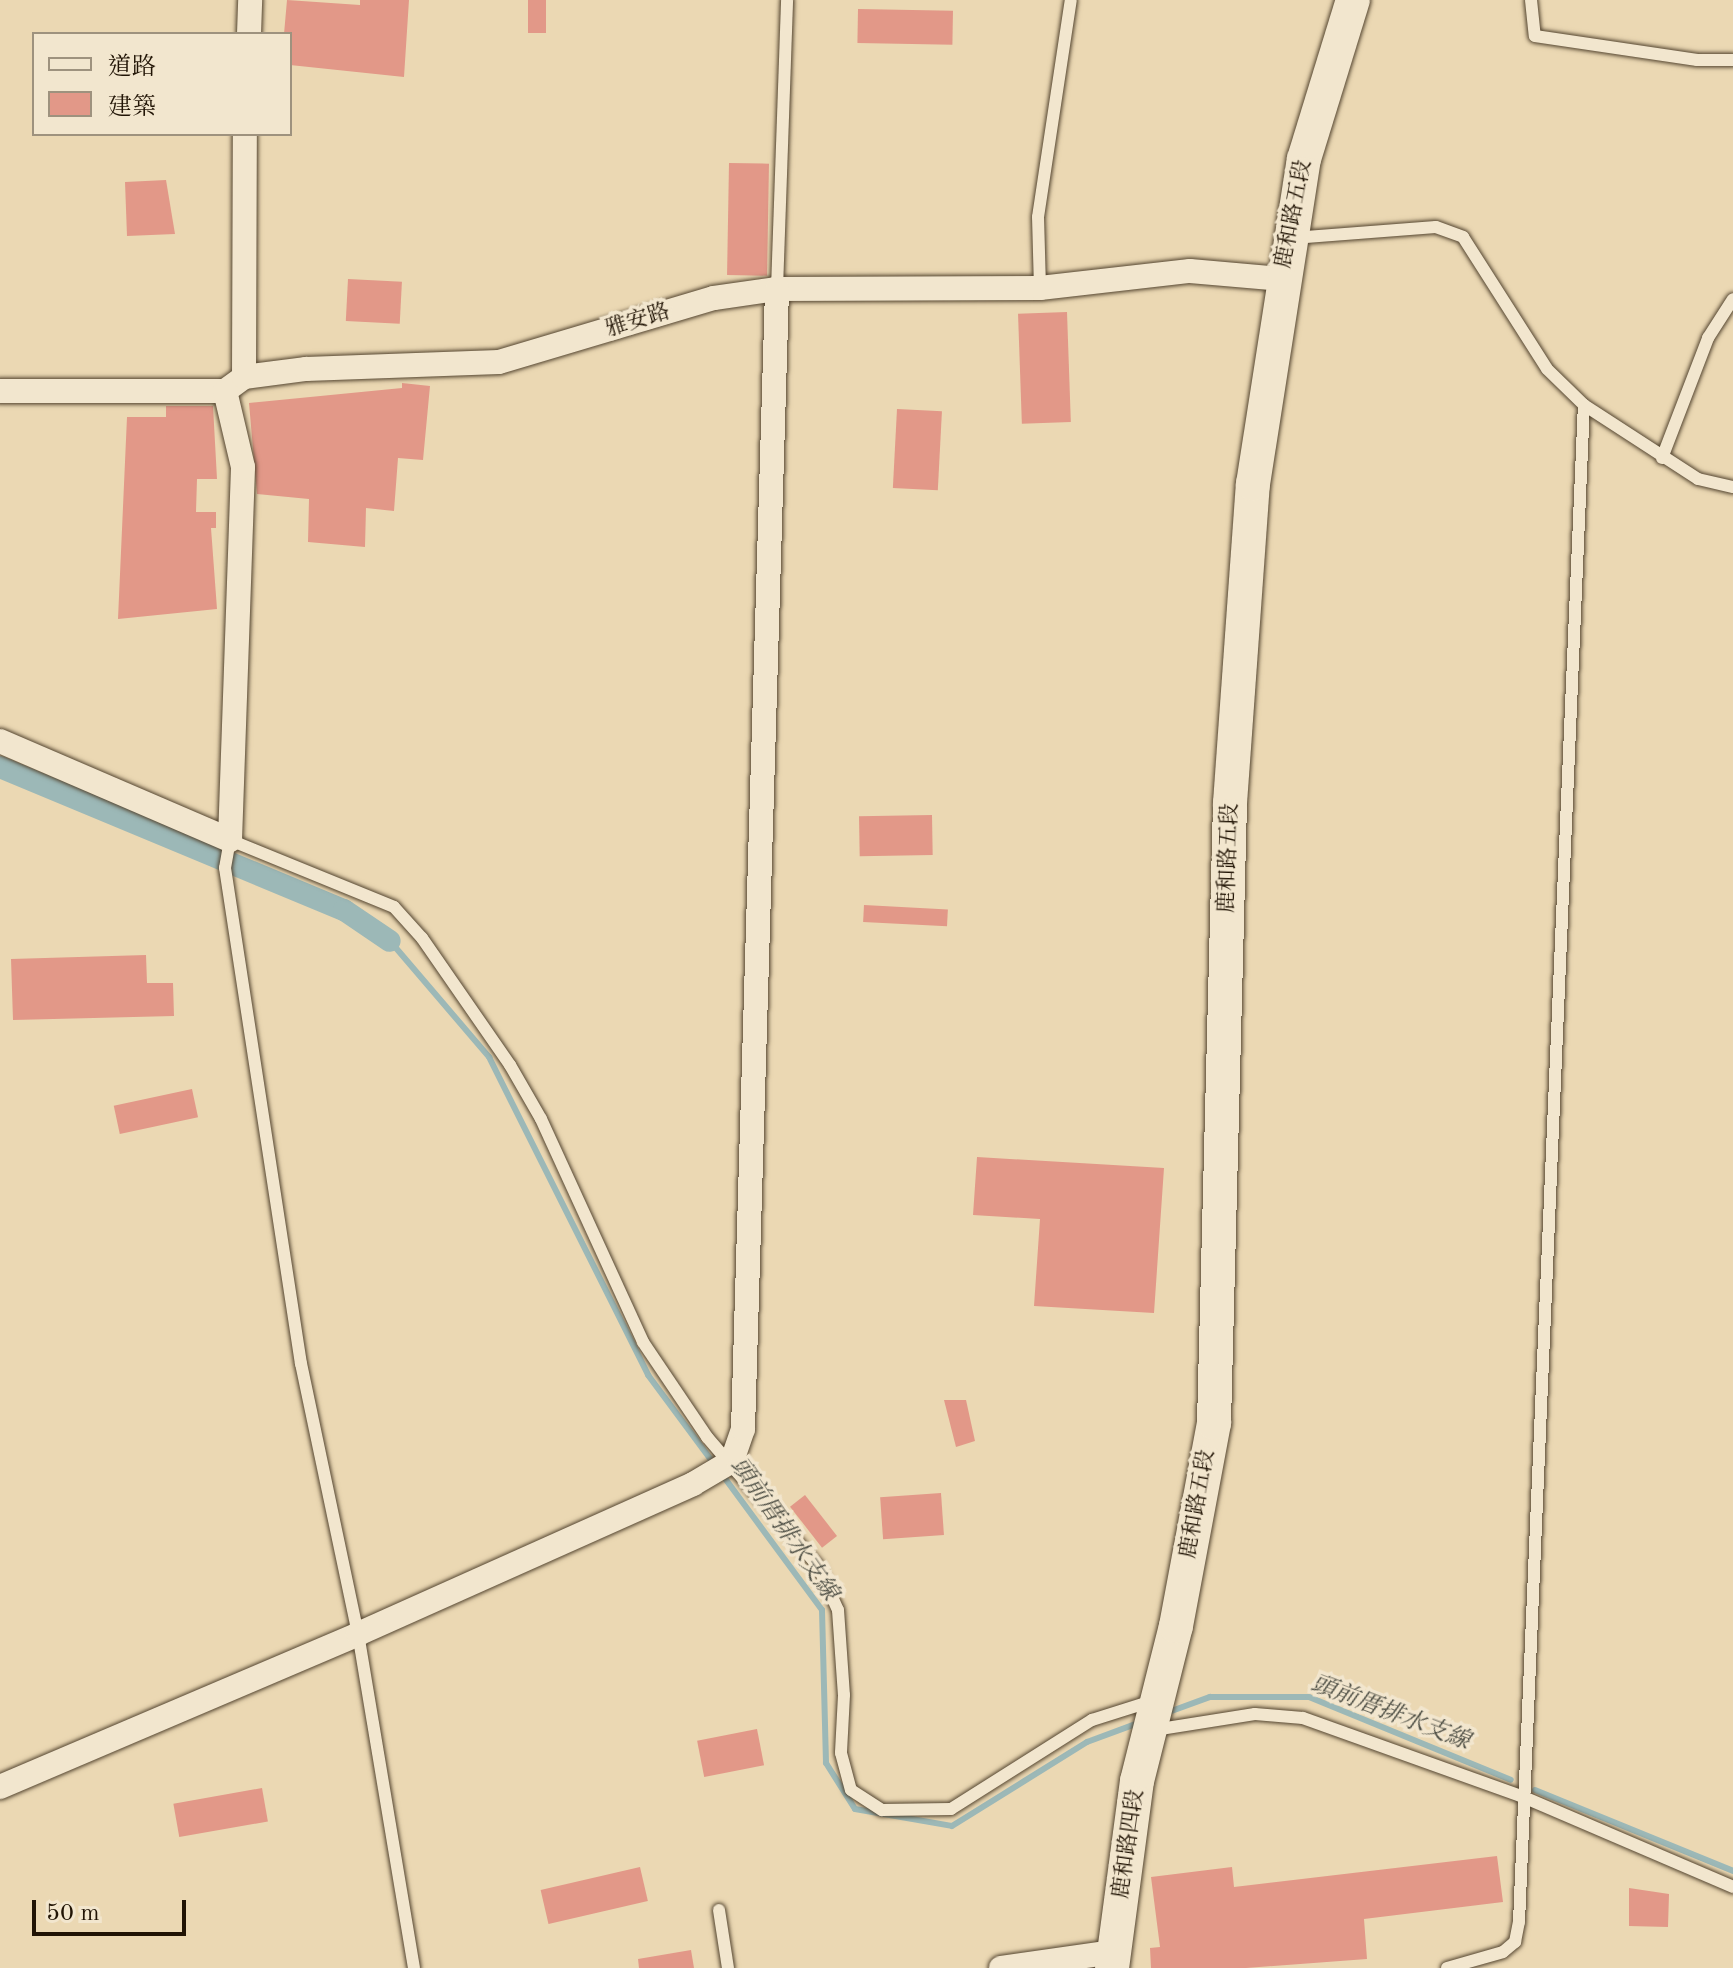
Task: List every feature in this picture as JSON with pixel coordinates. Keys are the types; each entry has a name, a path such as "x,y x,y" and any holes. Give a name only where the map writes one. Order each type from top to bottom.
{"main road":[{"name":"鹿和路五段","path":"1152,1714 1176,1626 1214,1423 1230,803 1253,484 1281,279 1304,159 1353,0"},
{"name":"鹿和路四段","path":"1113,1960 1152,1714"}],"street":[{"path":"249,32 250,0"},
{"path":"0,741 230,840 243,467 235,384 245,136"},
{"name":"雅安路","path":"0,391 235,384 306,369 499,362 714,298 777,289 1040,288 1190,271 1281,279"},
{"path":"0,1787 358,1634 693,1484 732,1461 743,1429 777,289"},
{"path":"1001,1968 1113,1960"}],"lane":[{"path":"777,289 787,0"},
{"path":"1040,288 1038,217 1071,0"},
{"path":"1531,0 1535,36 1697,60 1733,60"},
{"path":"1290,238 1436,227 1463,237 1547,369 1584,405 1698,479 1733,487"},
{"path":"1662,458 1708,338 1733,299"},
{"path":"1447,1968 1499,1954 1515,1942 1584,405"},
{"path":"414,1968 358,1634 301,1364 225,868 230,840 394,907 422,938 541,1119 643,1342 707,1437 732,1461 818,1566 838,1610 844,1684 841,1753 851,1790 862,1800 882,1810 951,1809 1092,1720 1152,1714 1255,1714 1303,1718 1521,1796 1733,1887"},
{"path":"719,1910 728,1968"}],"building":[{"path":"287,0 360,5 360,0 409,0 404,77 292,65 292,32 284,32"},
{"path":"528,0 546,0 546,33 528,33"},
{"path":"858,9 953,11 952,45 857,43"},
{"path":"729,163 769,164 767,276 727,275"},
{"path":"166,180 175,234 127,236 125,182"},
{"path":"348,279 402,282 400,324 346,321"},
{"path":"1067,312 1071,422 1022,424 1018,314"},
{"path":"402,383 430,386 423,460 398,458 394,511 366,508 365,547 308,542 309,499 257,494 249,403 402,388"},
{"path":"166,406 213,406 217,479 197,479 196,512 216,512 216,528 211,528 217,609 118,619 127,417 166,417"},
{"path":"897,409 942,411 938,490 893,488"},
{"path":"932,815 933,855 860,856 859,816"},
{"path":"864,905 948,909 947,926 863,922"},
{"path":"146,955 147,983 173,983 174,1016 13,1020 11,959"},
{"path":"192,1089 198,1117 120,1134 114,1106"},
{"path":"977,1157 1164,1168 1154,1313 1034,1306 1040,1219 973,1215"},
{"path":"944,1400 966,1400 975,1441 956,1447"},
{"path":"941,1493 944,1535 883,1539 880,1497"},
{"path":"805,1495 837,1536 822,1548 790,1507"},
{"path":"757,1729 764,1765 704,1777 697,1741"},
{"path":"262,1788 268,1821 179,1837 173,1804"},
{"path":"1497,1856 1503,1902 1364,1919 1367,1959 1246,1968 1151,1968 1150,1948 1160,1947 1151,1877 1232,1867 1234,1887"},
{"path":"640,1867 648,1901 548,1924 541,1890"},
{"path":"1629,1888 1669,1894 1668,1927 1629,1926"},
{"path":"691,1950 694,1968 639,1968 638,1959"}],"waterway":[{"path":"0,767 344,910 390,941"},
{"name":"頭前厝排水支線","path":"390,941 489,1057 648,1375 714,1464"},
{"name":"頭前厝排水支線","path":"721,1473 822,1610 826,1763 855,1809 952,1826 1087,1742 1141,1722"},
{"name":"頭前厝排水支線","path":"1166,1713 1210,1697 1309,1697 1511,1780"},
{"name":"頭前厝排水支線","path":"1535,1790 1733,1871"}]}
